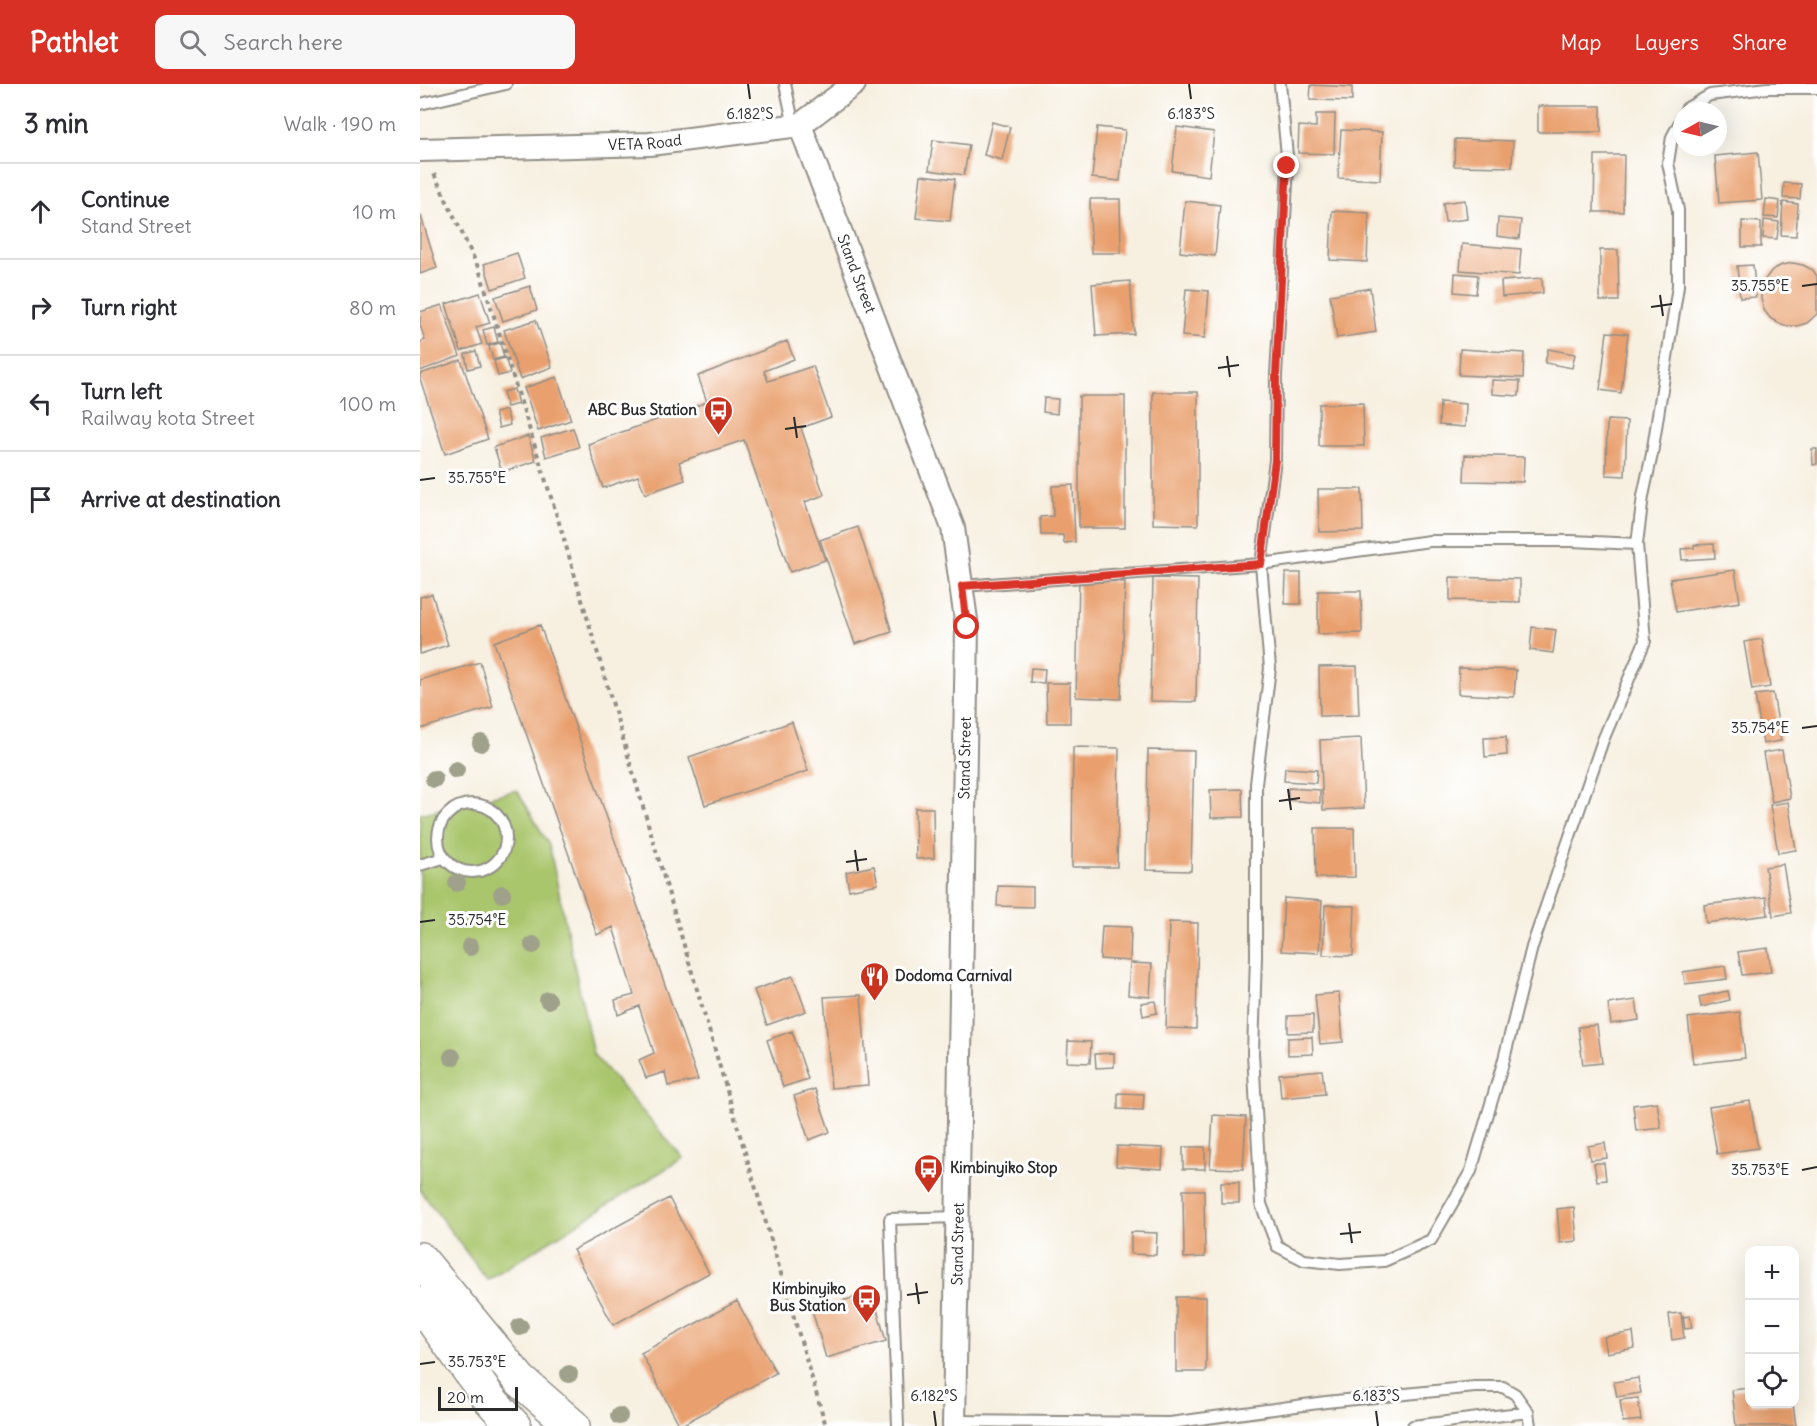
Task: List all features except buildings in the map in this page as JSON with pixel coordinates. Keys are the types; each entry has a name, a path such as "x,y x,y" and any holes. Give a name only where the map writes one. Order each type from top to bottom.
{"highway":[{"path":"420,1259 520,1380 573,1426"},
{"path":"420,1303 489,1398 514,1426"}],"street":[{"name":"VETA Road","path":"421,147 650,144 797,125 827,106 854,84"},
{"name":"Stand Street","path":"797,125 953,528 967,627 958,1217 950,1424"}],"lane":[{"path":"420,104 506,84"},
{"path":"785,84 797,125"},
{"path":"1280,84 1287,178 1276,375 1275,460 1261,564 1270,668 1256,784 1253,1053 1261,1204 1277,1246 1304,1260 1340,1264 1384,1261 1431,1240 1471,1171 1503,1063 1532,947 1603,740 1645,641 1637,544 1678,286 1678,210 1668,163 1673,135"},
{"path":"1698,102 1710,95 1767,88 1817,88"},
{"path":"962,586 1261,564 1430,541 1572,541 1637,544"},
{"path":"465,804 479,804 491,809 501,819 506,831 506,845 501,858 492,867 479,872 465,872 453,867 443,858 438,845 438,831 443,819 453,809 465,804"},
{"path":"420,865 443,858"},
{"path":"898,1426 890,1220 958,1217"},
{"path":"950,1424 1170,1425 1326,1402 1475,1387 1503,1387 1515,1394 1528,1412 1530,1426"},
{"path":"1413,1426 1528,1412"}],"path":[{"path":"421,147 479,268 561,529 826,1426"}],"green space":[{"path":"517,790 549,845 593,1054 683,1158 487,1280 420,1190 420,814"}],"place":[{"name":"ABC Bus Station","path":"718,436"},
{"name":"Dodoma Carnival","path":"874,1002"},
{"name":"Kimbinyiko Stop","path":"929,1194"},
{"name":"Kimbinyiko Bus Station","path":"867,1324"}],"route":[{"path":"967,627 962,586 1261,564 1275,460 1276,375 1287,166"}]}
